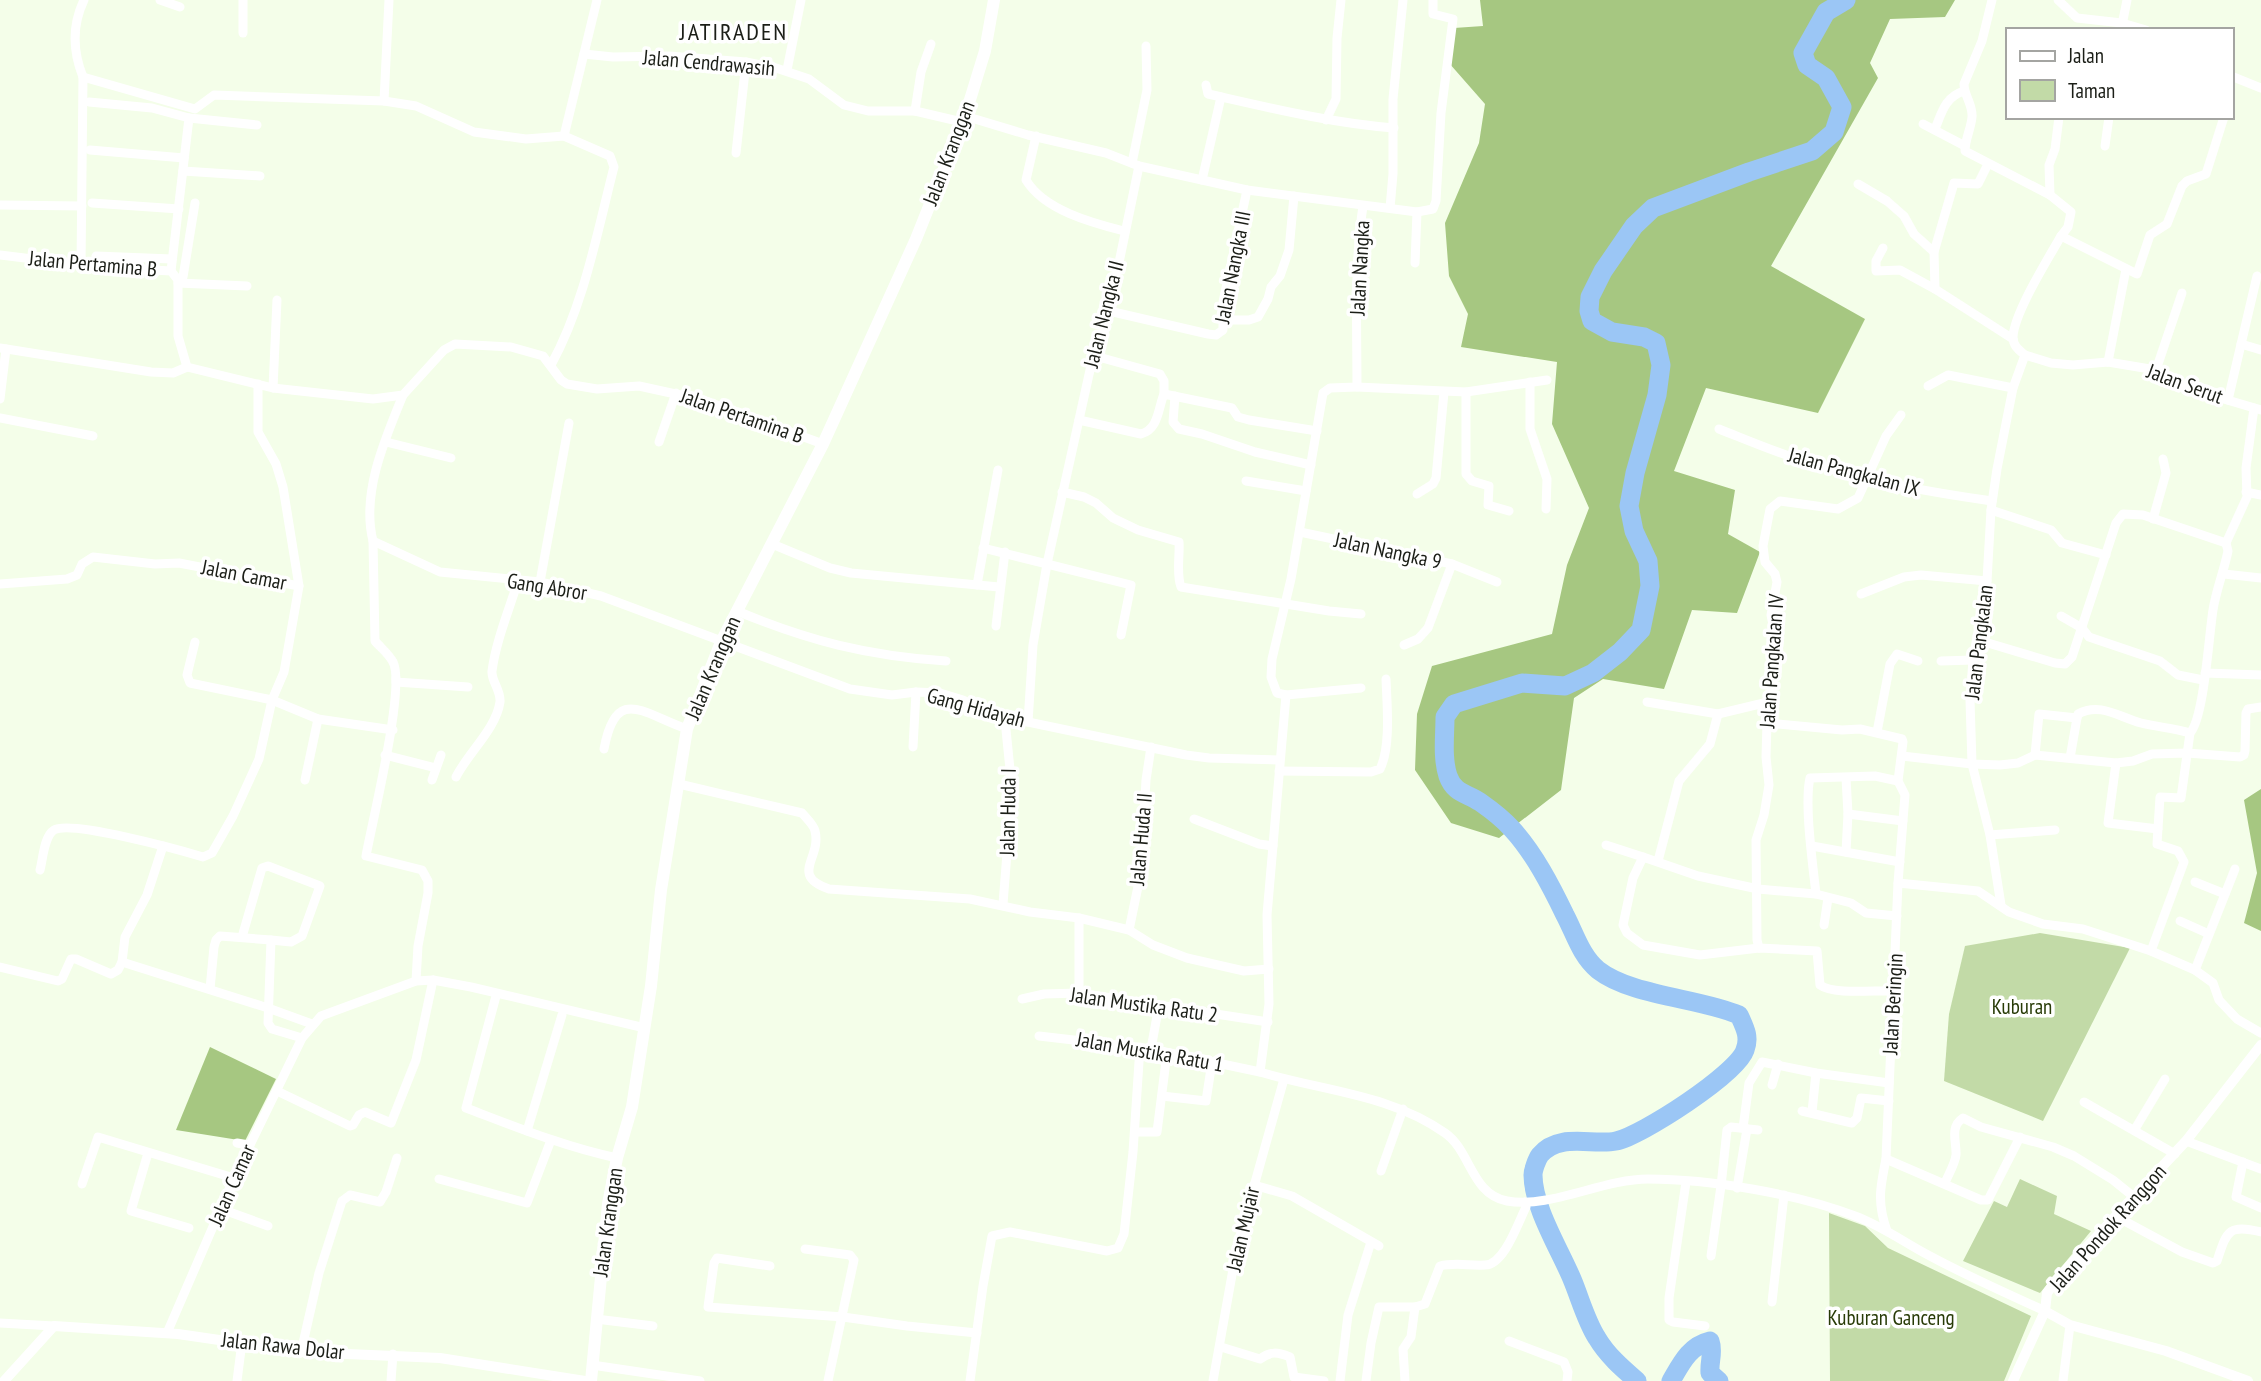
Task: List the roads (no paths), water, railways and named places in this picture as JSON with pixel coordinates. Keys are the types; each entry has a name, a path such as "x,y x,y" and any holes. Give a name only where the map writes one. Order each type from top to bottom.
{"main road":[{"name":"Jalan Kranggan","path":"591,1381 608,1203 617,1158 632,1107 645,1028 657,914 687,729 721,642 823,444 911,251 964,119 985,51 994,0"}],"street":[{"path":"81,265 87,204 83,77 77,63 75,42 76,24 84,0"},
{"path":"160,0 180,7"},
{"path":"243,0 243,33"},
{"path":"384,101 389,0"},
{"path":"564,136 597,0"},
{"path":"787,70 801,0"},
{"path":"1326,120 1337,91 1337,38 1341,0"},
{"path":"1390,208 1393,99 1403,0"},
{"path":"1363,206 1417,212 1433,209 1436,201 1441,113 1453,19 1433,14 1433,0"},
{"path":"1992,0 1982,41 1966,75 1964,91 1971,104 1972,117 1965,151 1970,156 2050,195 2071,212 2068,226 2018,318 2013,339"},
{"path":"2058,0 2077,18 2122,26 2127,0"},
{"path":"2075,28 2077,18"},
{"path":"915,111 921,72 931,44"},
{"name":"Jalan Nangka II","path":"1028,722 1033,645 1046,564 1090,370 1109,311 1124,231 1147,90 1146,46"},
{"name":"Jalan Cendrawasih","path":"584,54 607,57 669,56 746,62 787,70 809,79 844,105 869,111 915,111 964,119"},
{"path":"736,153 746,62"},
{"path":"83,77 195,109 214,95 384,101 416,106 474,132 526,139 564,136 610,156 614,167 587,271 562,345 551,365"},
{"path":"2233,77 2261,88"},
{"path":"1206,85 1208,94 1221,97 1326,120 1394,128"},
{"path":"1935,130 1947,100 1953,94 1964,91"},
{"path":"1202,180 1221,97"},
{"path":"89,102 152,108 189,118 257,125"},
{"path":"171,271 189,118"},
{"name":"Jalan Nangka","path":"964,119 1106,153 1135,165 1247,190 1363,206 1356,289 1357,387"},
{"path":"2050,195 2049,166 2055,149 2059,119"},
{"path":"2105,146 2109,119"},
{"path":"2061,236 2137,274 2150,235 2167,224 2182,186 2187,181 2206,174 2223,119"},
{"path":"1923,124 1965,146"},
{"path":"1036,136 1026,180 1030,187 1062,211 1124,231"},
{"path":"90,150 184,158"},
{"path":"1935,289 1934,252 1954,183 1978,184 1989,164"},
{"path":"183,171 260,176"},
{"path":"1858,184 1887,201 1904,216 1914,234 1934,252"},
{"name":"Jalan Nangka III","path":"1109,311 1216,335 1223,330 1224,295 1247,190"},
{"path":"1224,320 1249,320 1258,317 1262,311 1271,287 1280,276 1289,250 1294,197"},
{"path":"178,281 183,277 195,203"},
{"path":"0,205 87,204 179,209"},
{"path":"1415,263 1417,212"},
{"path":"1883,248 1876,261 1875,271 1900,270 1935,289 2013,339 2017,348 2025,355"},
{"name":"Jalan Pertamina B","path":"0,256 171,271 178,281 178,336 187,367"},
{"path":"96,256 173,259"},
{"path":"2108,362 2126,268"},
{"path":"2228,400 2257,276"},
{"path":"178,281 247,286"},
{"path":"2156,370 2182,293"},
{"path":"273,388 277,300"},
{"name":"Jalan Pertamina B","path":"373,541 369,525 374,479 402,395 444,350 455,344 511,347 543,356 561,380 577,386 639,386 676,393 703,400 823,444"},
{"path":"2241,344 2261,350"},
{"path":"0,399 3,349 151,372 173,373 187,367 273,388 373,399 402,395"},
{"name":"Jalan Serut","path":"2025,355 2051,363 2073,365 2108,362 2156,370 2190,389 2258,409"},
{"name":"Jalan Pangkalan","path":"2001,905 1990,835 1972,764 1970,700 1973,660 1987,581 1992,506 2013,388 2025,355"},
{"path":"1079,420 1141,435 1152,427 1164,394 1164,381 1160,374 1096,356"},
{"path":"1927,386 1948,375 2013,388"},
{"path":"1361,688 1286,695 1277,693 1271,677 1272,659 1286,604 1325,390 1357,387 1466,392 1547,380"},
{"path":"1530,382 1530,429 1547,479 1546,509"},
{"path":"258,384 258,432 276,464 299,586"},
{"path":"1418,494 1433,484 1436,478 1444,392"},
{"path":"1466,392 1466,474 1472,481 1489,486 1488,505 1509,511"},
{"path":"659,442 676,393"},
{"path":"1164,394 1232,408 1238,417 1317,431"},
{"path":"1175,396 1173,422 1179,429 1255,452 1311,465"},
{"path":"2151,951 2184,862 2178,851 2157,844 2160,797 2181,798 2190,733 2195,727 2204,676 2213,606 2228,551 2226,543 2247,497 2246,468 2258,409"},
{"name":"Jalan Pangkalan IV","path":"1759,948 1756,840 1769,785 1766,757 1768,702 1777,643 1771,615 1777,582 1775,574 1765,562 1763,546 1770,509 1780,501 1838,509 1858,498 1886,436 1901,415"},
{"path":"0,418 93,436"},
{"path":"540,582 569,423"},
{"name":"Jalan Pangkalan IX","path":"1719,429 1803,461 1868,479 1992,506 2051,530 2062,543 2106,555"},
{"path":"386,442 451,458"},
{"path":"2153,519 2166,472 2164,458"},
{"path":"977,584 998,470"},
{"path":"1246,481 1306,491"},
{"path":"1062,492 1084,497 1096,503 1113,518 1138,530 1179,542 1180,565 1177,578 1181,587 1361,614"},
{"path":"2246,492 2261,495"},
{"path":"1978,640 2065,664 2072,657 2116,523 2123,514 2143,515 2226,543"},
{"name":"Jalan Nangka 9","path":"1300,532 1451,564 1428,628 1418,639 1404,645"},
{"path":"373,541 374,641 394,663 396,681 468,687"},
{"name":"Gang Abror","path":"373,541 440,572 540,582 601,596 721,642"},
{"path":"772,544 819,564 851,573 999,587"},
{"path":"983,548 1131,585 1121,635"},
{"path":"996,626 1005,552"},
{"name":"Jalan Camar","path":"0,584 67,579 77,575 82,564 93,557 155,564 178,563 299,586 284,672 272,700 259,759 233,816 212,853 203,857 163,846"},
{"path":"1451,564 1497,582"},
{"path":"2224,573 2261,578"},
{"path":"1861,594 1904,577 1921,575 1987,581"},
{"path":"456,777 491,723 500,704 500,693 491,674 518,581"},
{"path":"737,611 816,641 900,658 946,661"},
{"path":"2061,615 2082,628 2089,637 2160,661 2178,675 2261,675"},
{"path":"195,642 187,675 190,683 272,700 318,719 393,730"},
{"name":"Gang Hidayah","path":"721,642 850,690 892,695 916,692 940,694 963,700 1005,719 1209,758 1279,760"},
{"path":"1877,732 1890,664 1897,654 1918,661"},
{"path":"1941,661 1973,660"},
{"path":"396,676 393,730 385,755 366,856 422,870 428,881 418,946 416,981"},
{"path":"1279,771 1371,772 1380,769 1384,761 1387,718 1386,679"},
{"path":"913,747 916,692"},
{"path":"1261,1072 1268,1022 1267,915 1286,695"},
{"path":"1647,702 1718,714 1768,702"},
{"path":"1767,723 1877,732 1902,739 1902,757 1972,764 2018,763 2035,755 2116,763 2133,761 2152,754 2187,753 2232,757 2244,755 2246,713 2248,709 2261,706"},
{"path":"604,749 613,717 627,709 636,709 687,729"},
{"path":"2070,758 2078,714 2084,711 2098,709 2114,712 2140,723 2190,733"},
{"path":"1658,861 1679,781 1710,744 1718,714"},
{"path":"2035,755 2039,714 2077,718"},
{"path":"304,780 318,719"},
{"name":"Jalan Huda I","path":"1003,904 1012,789 1005,719"},
{"name":"Jalan Huda II","path":"1129,930 1141,872 1146,779 1151,747"},
{"path":"385,755 436,768"},
{"path":"432,780 441,755"},
{"name":"Jalan Beringin","path":"1887,1231 1879,1206 1879,1194 1886,1159 1898,883 1905,795 1898,781 1902,757"},
{"path":"2116,763 2108,823 2158,829"},
{"path":"1815,894 1808,787 1810,778 1875,776 1898,781"},
{"path":"1846,778 1846,852"},
{"path":"679,784 802,813 815,829 816,842 808,870 810,878 829,889 949,897 1003,904 1030,912 1079,918 1129,930 1153,946 1187,958 1244,971 1269,969"},
{"path":"1848,814 1903,821"},
{"path":"1194,819 1259,844 1273,846"},
{"path":"0,967 58,981 62,979 71,960 76,959 111,974 118,970 122,962 125,937 147,895 163,846 80,829 56,828 49,834 40,870"},
{"path":"1990,835 2055,830"},
{"path":"1811,842 1900,862"},
{"path":"1606,845 1698,876 1758,889 1815,894 1851,903 1866,913 1897,916"},
{"path":"1643,857 1633,878 1623,925 1627,933 1643,945 1700,955 1759,948 1817,951 1821,985 1828,989 1893,991"},
{"path":"210,989 216,940 220,936 297,941 302,936 320,886 268,866 262,868 242,937"},
{"path":"2195,970 2235,869"},
{"path":"2195,882 2225,894"},
{"path":"1898,883 1978,891 2009,912 2043,924 2083,929 2151,951 2195,970 2213,983 2219,1000 2237,1019 2261,1033"},
{"path":"1824,925 1828,898"},
{"path":"1079,918 1079,993"},
{"path":"2180,921 2209,934"},
{"path":"271,940 268,1023 272,1029 302,1038"},
{"path":"122,962 268,1007 312,1024"},
{"path":"276,1091 349,1126 365,1112 391,1123 416,1060 433,980"},
{"name":"Jalan Camar","path":"167,1333 249,1145 302,1038 312,1024 335,1009 416,981 433,980 645,1028"},
{"name":"Jalan Mustika Ratu 2","path":"1021,999 1079,993 1268,1022"},
{"path":"496,996 466,1108 551,1140 617,1158"},
{"path":"1151,1049 1159,1005"},
{"path":"527,1131 562,1015"},
{"name":"Jalan Mustika Ratu 1","path":"1039,1036 1151,1049 1334,1088 1403,1109 1446,1133 1456,1143 1485,1190 1504,1200 1528,1202"},
{"name":"Jalan Pondok Ranggon","path":"2242,1380 2166,1351 2070,1325 2045,1311 2048,1293 2057,1279 2175,1154 2261,1045"},
{"path":"970,1381 992,1236 1010,1232 1107,1251 1118,1248 1124,1234 1135,1132 1140,1048"},
{"path":"1135,1132 1157,1132 1167,1053"},
{"path":"1161,1096 1206,1101 1212,1062"},
{"path":"1737,1188 1749,1083 1762,1062 1889,1083"},
{"path":"1772,1085 1778,1064"},
{"path":"1816,1073 1807,1111 1826,1119 1852,1123 1857,1118 1861,1098 1889,1101"},
{"name":"Jalan Mujair","path":"1213,1381 1237,1247 1284,1079"},
{"path":"2136,1129 2165,1079"},
{"path":"2084,1102 2136,1129 2175,1154"},
{"path":"1381,1171 1403,1109"},
{"path":"1945,1183 1956,1154 1953,1143 1961,1119 2074,1156 2113,1180 2134,1197"},
{"path":"1711,1256 1727,1130 1731,1127 1758,1130"},
{"path":"1886,1159 1981,1200 1988,1200 1996,1189 2020,1137"},
{"path":"82,1184 99,1138 234,1178"},
{"path":"439,1179 527,1203 551,1140"},
{"path":"2186,1141 2261,1169"},
{"path":"237,1143 249,1145"},
{"path":"148,1153 131,1211 188,1228"},
{"path":"301,1352 319,1273 342,1201 350,1195 380,1202 387,1192 397,1158"},
{"path":"2243,1162 2236,1197 2261,1208"},
{"path":"1366,1381 1379,1307 1415,1307 1425,1304 1440,1266 1454,1262 1489,1266 1499,1261 1528,1202 1598,1186 1647,1179 1784,1195 1857,1216 1930,1256 2045,1311 2013,1381"},
{"path":"1686,1182 1669,1298 1669,1320 1705,1326"},
{"path":"1254,1185 1292,1196 1375,1244 1349,1315 1340,1381"},
{"path":"1772,1302 1784,1195"},
{"path":"221,1209 268,1226"},
{"path":"2117,1217 2182,1252 2213,1263 2217,1261 2226,1235 2232,1230 2240,1227 2261,1232"},
{"path":"806,1249 853,1257 828,1381"},
{"path":"770,1266 717,1258 708,1307 843,1317 977,1333"},
{"path":"1405,1381 1403,1349 1411,1337 1415,1307"},
{"path":"596,1320 653,1326"},
{"path":"0,1323 54,1326"},
{"path":"2063,1381 2070,1325"},
{"path":"4,1381 54,1326"},
{"name":"Jalan Rawa Dolar","path":"54,1326 167,1333 301,1352 440,1358 585,1381"},
{"path":"1509,1341 1564,1362 1568,1373 1567,1381"},
{"path":"237,1381 242,1342"},
{"path":"1221,1348 1260,1359 1266,1354 1277,1352 1290,1357 1294,1377 1324,1381"},
{"path":"391,1381 393,1354"},
{"path":"592,1365 700,1381"}],"waterway":[{"path":"1637,1381 1605,1350 1590,1324 1537,1201 1534,1168 1540,1155 1557,1144 1616,1141 1646,1128 1687,1103 1738,1061 1745,1050 1746,1032 1739,1015 1628,986 1612,979 1592,964 1528,848 1497,815 1457,789 1451,782 1445,762 1445,717 1454,704 1522,683 1565,686 1593,673 1620,652 1641,630 1650,586 1648,561 1634,531 1629,506 1635,473 1657,395 1661,365 1656,343 1644,337 1612,332 1592,321 1589,311 1590,297 1603,271 1634,226 1653,208 1812,151 1834,132 1842,107 1826,78 1807,65 1803,53 1826,12 1846,0"},
{"path":"1671,1381 1691,1351 1710,1341 1710,1373 1719,1381"}],"district":[{"name":"JATIRADEN","path":"734,32"}],"park label":[{"name":"Kuburan","path":"2022,1007"},
{"name":"Kuburan Ganceng","path":"1891,1318"}]}
